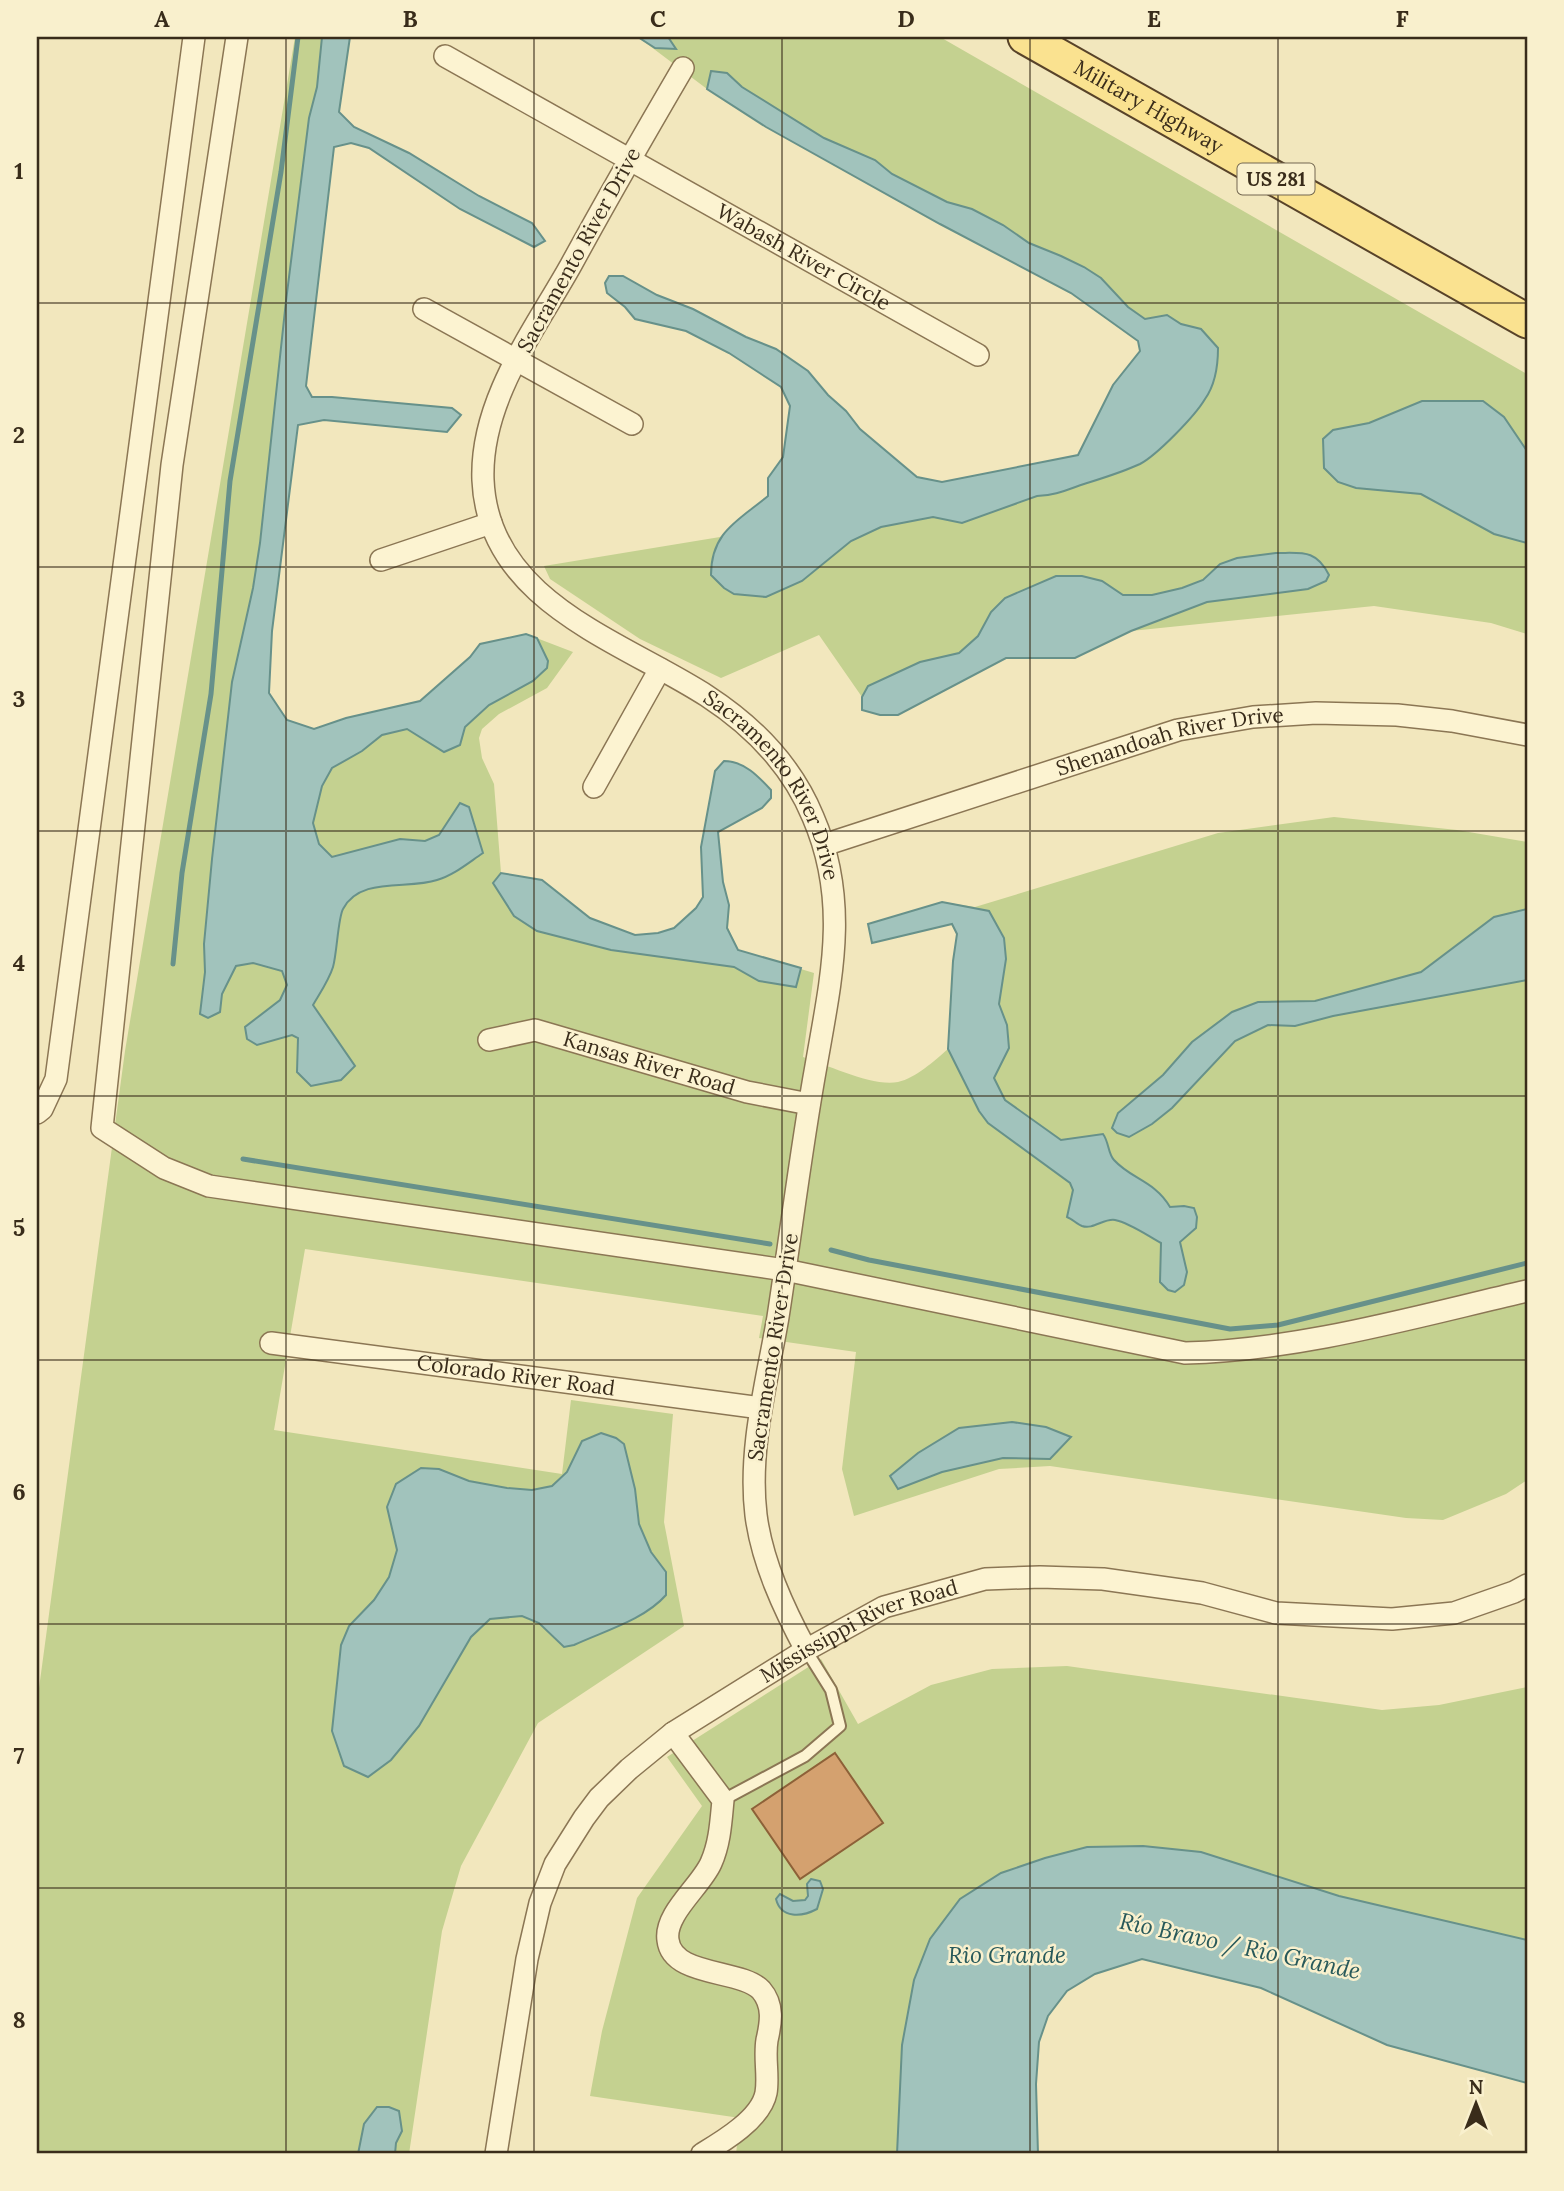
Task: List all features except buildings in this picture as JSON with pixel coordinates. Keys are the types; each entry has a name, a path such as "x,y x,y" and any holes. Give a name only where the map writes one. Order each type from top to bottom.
{"main road":[{"name":"Military Highway","path":"1025,37 1527,321"}],"street":[{"path":"37,1113 42,1109 56,1079 194,37"},
{"path":"237,37 172,466 102,1128 164,1168 209,1185 785,1270 1185,1353 1234,1352 1299,1343 1527,1291"},
{"name":"Wabash River Circle","path":"445,56 978,355"},
{"name":"Sacramento River Drive","path":"683,68 499,397 491,419 484,456 484,496 491,523 503,550 540,594 555,607 606,639 709,698 753,731 794,779 824,845 832,875 836,909 834,962 809,1104 754,1464 754,1494 760,1538 792,1623 806,1650"},
{"path":"424,309 632,424"},
{"path":"381,560 491,523"},
{"path":"594,787 660,668"},
{"name":"Shenandoah River Drive","path":"824,845 1178,730 1253,717 1317,713 1397,715 1452,721 1527,735"},
{"name":"Kansas River Road","path":"489,1040 535,1030 747,1092 809,1104"},
{"name":"Colorado River Road","path":"271,1343 761,1408"},
{"name":"Mississippi River Road","path":"496,2154 527,1959 540,1903 555,1864 599,1798 629,1769 673,1734 806,1650 884,1607 985,1579 1102,1579 1202,1593 1276,1613 1392,1619 1454,1614 1527,1585"},
{"path":"673,1734 723,1800 712,1862 703,1878 679,1907 668,1930 667,1941 677,1959 716,1974 751,1983 761,1990 771,2015 766,2053 766,2095 753,2116 734,2134 702,2154"}],"lane":[{"path":"723,1800 805,1756 841,1726 831,1690 806,1650"}],"green space":[{"path":"295,37 350,37 339,113 354,127 409,153 479,196 532,223 545,241 534,247 460,209 369,148 351,143 334,147 306,386 312,397 452,408 461,415 447,432 324,420 298,425 272,631 269,693 287,720 314,729 346,718 420,701 481,644 526,634 573,652 547,688 499,714 482,729 479,738 482,758 494,784 501,873 542,880 590,918 635,935 674,928 696,908 703,897 701,847 715,771 724,761 744,766 771,790 771,798 762,808 718,832 723,882 729,905 728,928 738,950 814,973 803,1057 850,1074 887,1083 911,1077 948,1049 957,934 951,924 872,943 868,924 942,902 975,907 1218,833 1334,817 1457,830 1527,842 1527,1480 1506,1494 1443,1520 1406,1518 1050,1466 999,1469 854,1516 842,1469 856,1352 759,1338 763,1316 305,1249 274,1430 562,1474 571,1400 673,1414 664,1522 684,1626 538,1723 461,1866 442,1931 409,2154 37,2154 37,1703 125,1051"},
{"path":"638,37 940,37 1527,374 1527,634 1491,623 1374,606 1131,631 1075,658 1006,658 898,715 880,715 862,710 862,697 819,635 721,678 640,639 550,579 544,566 720,537 768,496 768,478 783,457 790,406 781,387 729,353 686,331 635,319 607,293 605,283 609,276 623,276 657,295 693,309 746,337 776,349 808,371 860,429 917,477 942,482 1078,455 1113,385 1140,351 1138,341 1071,293 766,127 707,89"},
{"path":"821,1659 858,1724 931,1685 992,1669 1067,1666 1382,1710 1439,1705 1527,1687 1527,1940 1339,1896 1201,1852 1143,1846 1087,1847 914,1980 902,2045 897,2154 736,2154 740,2118 590,2096 602,2031 637,1898 702,1806 667,1757"}],"water":[{"path":"322,37 350,37 339,112 354,127 409,153 479,196 532,223 545,241 534,247 460,209 369,148 351,143 334,147 306,386 312,397 452,408 461,415 447,432 324,420 298,425 272,631 269,693 287,720 314,729 346,718 420,701 470,657 480,644 526,634 537,638 548,661 547,668 533,681 489,705 465,727 460,745 444,752 407,729 382,735 362,751 332,768 322,786 313,823 319,844 332,857 400,839 425,841 439,835 460,803 469,807 483,853 455,872 437,880 361,892 343,909 333,967 313,1005 355,1066 341,1080 311,1086 297,1072 298,1038 292,1035 257,1045 247,1039 245,1027 280,1000 287,985 282,971 253,963 236,966 222,994 220,1012 208,1018 200,1014 212,859 232,682 260,543 286,301"},
{"path":"638,37 668,37 676,49 655,48"},
{"path":"711,71 727,73 742,87 824,138 875,160 892,174 947,202 972,209 1003,225 1029,243 1084,267 1101,278 1128,307 1145,319 1167,315 1181,324 1201,329 1218,348 1215,375 1205,399 1165,444 1140,464 1127,470 1061,492 1037,496 962,523 933,517 881,527 851,541 802,581 766,597 734,594 724,588 711,575 716,548 728,529 768,496 768,478 783,457 790,406 781,387 729,353 686,331 635,319 607,293 605,283 609,276 623,276 657,295 693,309 746,337 776,349 808,371 860,429 917,477 942,482 1078,455 1113,385 1140,351 1138,341 1071,293 766,127 707,89"},
{"path":"1422,401 1483,401 1504,417 1527,451 1527,543 1494,534 1421,494 1356,488 1338,482 1324,468 1323,439 1333,430 1369,423"},
{"path":"1276,553 1307,554 1319,561 1329,575 1326,581 1308,589 1207,602 1131,631 1075,658 1006,658 898,715 880,715 862,710 862,697 868,686 920,662 959,653 978,636 991,612 1005,598 1056,576 1082,576 1102,581 1123,595 1152,595 1203,580 1220,564 1237,558"},
{"path":"724,761 744,766 771,790 771,798 762,808 718,832 723,882 729,905 727,928 738,950 801,968 796,987 759,981 734,967 611,950 537,931 514,916 493,883 501,873 542,880 590,918 635,935 674,928 696,908 703,897 701,847 715,771"},
{"path":"942,902 989,911 1004,938 1006,959 999,1004 1007,1025 1009,1048 994,1078 1005,1100 1061,1140 1103,1134 1114,1160 1157,1191 1170,1207 1194,1208 1196,1228 1180,1242 1187,1272 1184,1285 1175,1292 1168,1290 1160,1282 1161,1243 1115,1220 1086,1227 1067,1217 1073,1190 1070,1183 988,1123 979,1111 948,1049 957,934 952,924 872,943 868,924"},
{"path":"1527,909 1527,980 1333,1016 1295,1026 1268,1025 1235,1041 1172,1108 1152,1124 1129,1137 1112,1128 1118,1113 1163,1075 1192,1042 1232,1012 1258,1002 1315,1001 1421,972 1494,917"},
{"path":"1012,1422 1046,1427 1071,1437 1050,1459 1003,1458 942,1472 898,1489 890,1476 918,1453 959,1428"},
{"path":"601,1433 624,1444 635,1489 639,1524 651,1552 666,1572 666,1595 635,1618 564,1647 539,1623 522,1616 490,1619 471,1637 419,1726 391,1760 368,1777 344,1766 332,1731 341,1645 349,1626 374,1600 389,1577 397,1550 387,1507 396,1484 421,1468 439,1469 469,1481 507,1488 532,1490 552,1486 567,1472 582,1441"},
{"name":"Rio Grande","path":"1143,1846 1201,1852 1339,1896 1527,1940 1527,2083 1387,2045 1261,1988 1142,1959 1095,1974 1067,1991 1048,2016 1039,2042 1036,2084 1038,2154 897,2154 902,2045 914,1980 930,1939 960,1899 1001,1873 1045,1858 1087,1847"},
{"path":"811,1879 820,1881 823,1889 817,1909 799,1915 782,1910 776,1899 780,1894 793,1901 805,1900 808,1896 807,1884"},
{"path":"377,2107 389,2107 399,2111 402,2131 396,2143 395,2154 358,2154 364,2124"}],"waterway":[{"path":"173,964 182,873 211,694 230,481 281,172 298,37"},
{"path":"243,1159 770,1244"},
{"path":"831,1250 869,1260 1230,1329 1278,1325 1527,1263"}],"water label":[{"name":"Río Bravo / Rio Grande","path":"1240,1946"}]}
